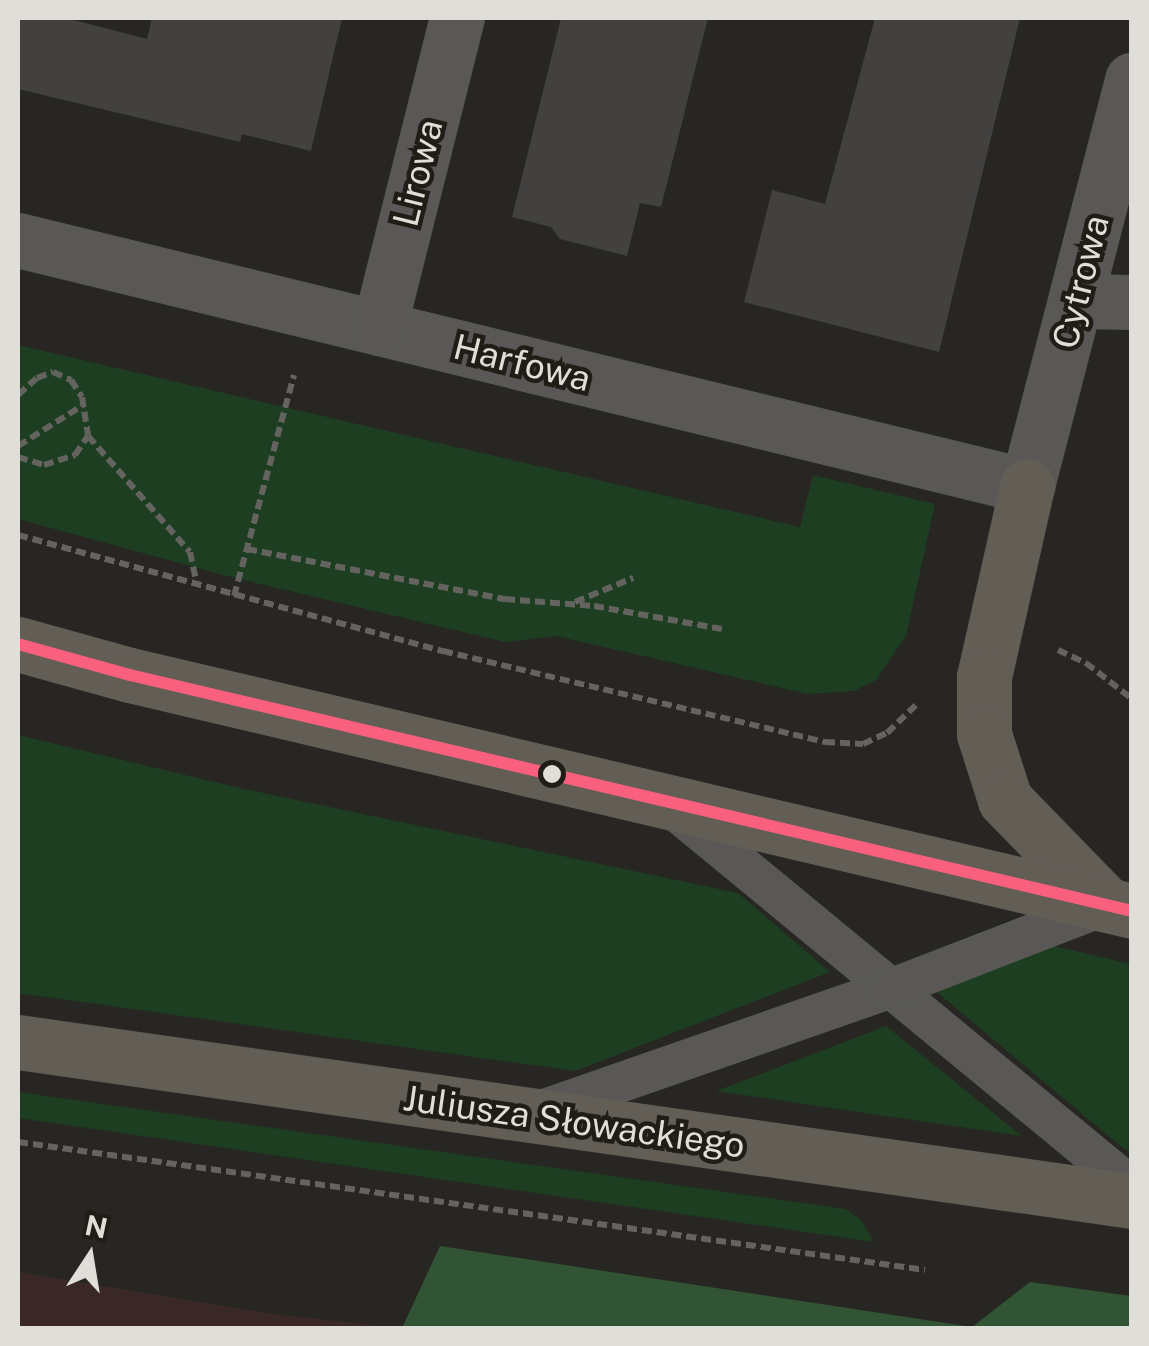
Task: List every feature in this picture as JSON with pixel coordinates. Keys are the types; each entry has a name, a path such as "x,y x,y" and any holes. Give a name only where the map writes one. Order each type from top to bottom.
{"main road":[{"path":"1028,486 984,677 984,734 1006,800 1119,908"},
{"path":"18,644 130,675 1119,908"},
{"name":"Juliusza Słowackiego","path":"18,1042 1132,1201"}],"street":[{"name":"Lirowa","path":"379,328 457,18"},
{"name":"Cytrowa","path":"1028,486 1132,78"},
{"name":"Harfowa","path":"18,240 1028,486"},
{"path":"1076,301 1132,302"}],"lane":[{"path":"660,798 1132,1187"},
{"path":"528,1115 1119,908"}],"path":[{"path":"234,596 311,311"},
{"path":"18,396 37,378 52,372 71,380 83,405 88,436 190,552 196,585"},
{"path":"18,446 83,405"},
{"path":"18,457 44,466 75,455 88,436"},
{"path":"18,535 234,596 826,742 863,744 887,733 923,699"},
{"path":"247,549 506,599 570,604 722,629"},
{"path":"570,604 633,578"},
{"path":"1055,649 1086,664 1132,699"},
{"path":"18,1142 924,1270"}],"shaded area":[{"path":"18,1272 273,1314 402,1328 18,1328"}],"green space":[{"path":"18,345 800,527 813,475 935,504 906,636 876,680 854,691 808,694 556,636 505,642 227,576 18,519"},
{"path":"18,735 244,789 738,893 830,972 575,1071 18,993"},
{"path":"1054,946 1131,964 1131,1151 933,989"},
{"path":"886,1026 1022,1136 716,1091"},
{"path":"18,1092 846,1209 861,1220 874,1242 18,1118"},
{"path":"440,1246 972,1327 1030,1282 1131,1296 1131,1328 402,1328"}],"building":[{"path":"18,18 66,18 147,39 152,18 342,18 311,151 242,134 240,142 18,89"},
{"path":"561,18 708,18 661,207 640,203 627,256 560,239 551,227 512,217"},
{"path":"875,18 1020,18 939,352 744,302 772,190 825,204"}],"transit line":[{"path":"18,644 130,675 1132,911"}]}
